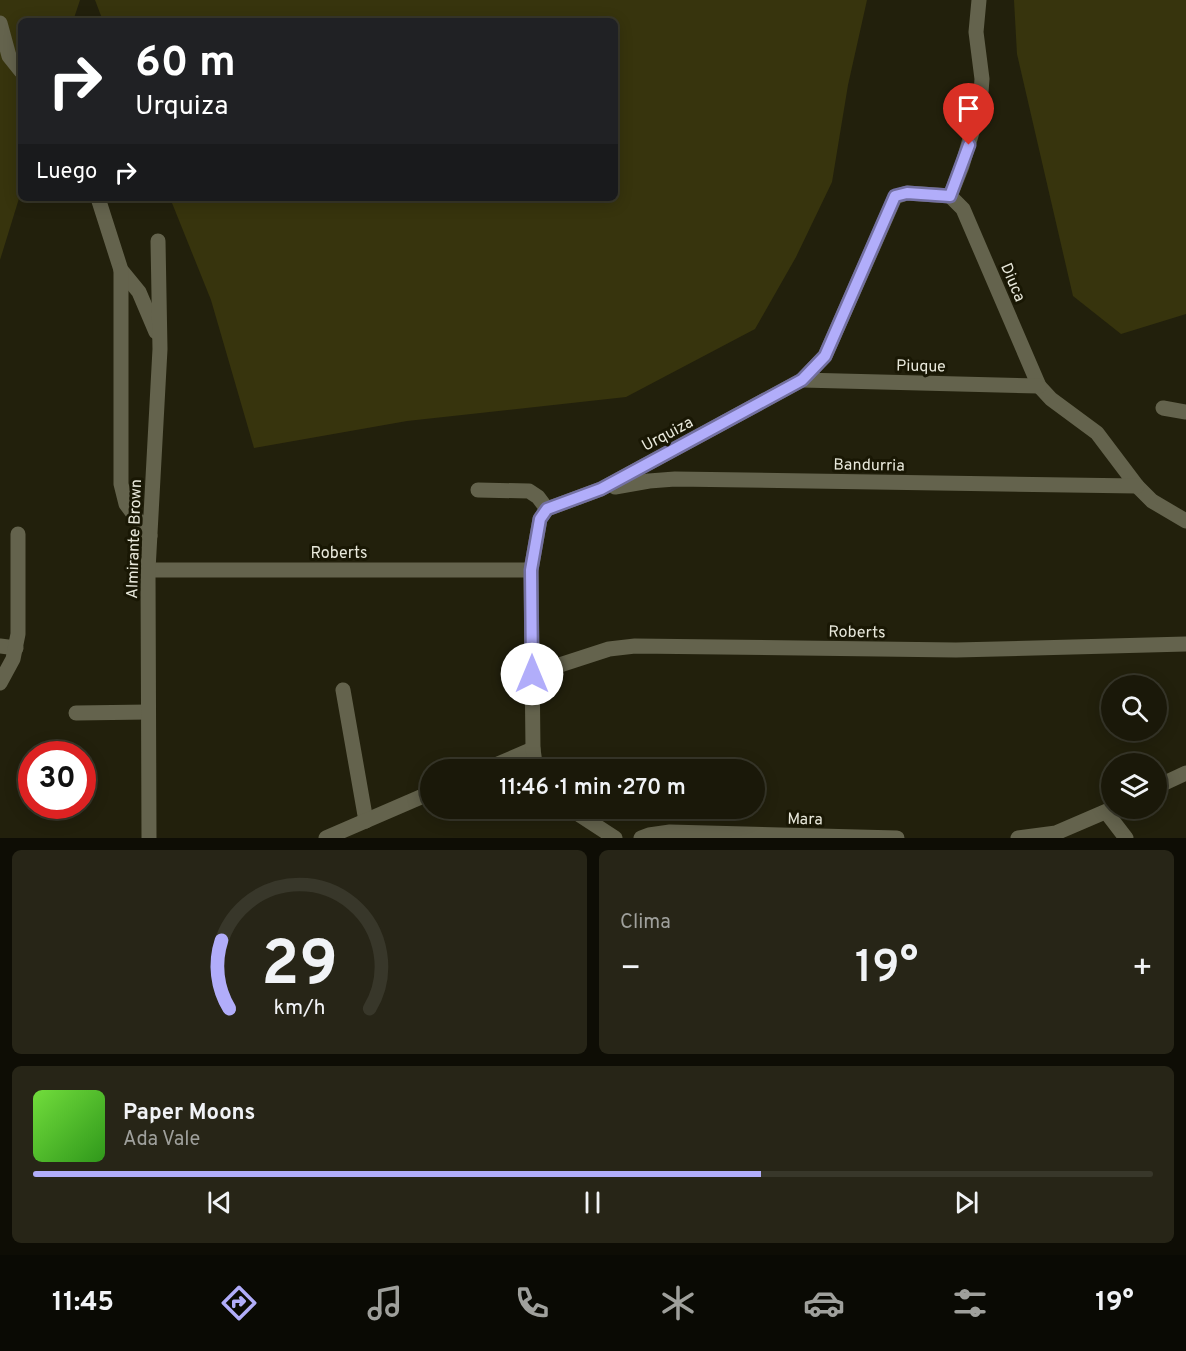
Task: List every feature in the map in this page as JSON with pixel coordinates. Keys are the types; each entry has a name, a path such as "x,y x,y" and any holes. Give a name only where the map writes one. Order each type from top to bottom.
{"street":[{"path":"950,196 962,166 980,105 982,79 976,32 979,0"},
{"path":"0,22 9,56 18,67"},
{"name":"Urquiza","path":"547,509 601,489 802,380 825,356 895,196 907,193 950,196"},
{"name":"Diuca","path":"950,196 963,209 1039,386 1051,399 1096,433 1137,486 1152,501 1186,521"},
{"path":"99,201 121,270 121,484 126,504 150,537"},
{"name":"Almirante Brown","path":"149,838 148,570 160,349 158,241"},
{"path":"121,270 139,292 153,322 160,349"},
{"name":"Piuque","path":"802,380 1039,386"},
{"path":"1163,408 1186,412"},
{"name":"Bandurria","path":"601,489 675,479 1137,486"},
{"path":"478,490 529,491 538,497 547,509 540,519 531,570 534,759"},
{"path":"0,683 14,659 18,634 18,534"},
{"name":"Roberts","path":"148,570 531,570"},
{"name":"Roberts","path":"532,674 609,649 634,646 956,650 1186,644"},
{"path":"0,646 16,648"},
{"path":"343,690 366,821"},
{"path":"76,713 148,712"},
{"path":"510,759 533,749"},
{"path":"1167,782 1186,773"},
{"path":"326,838 420,797"},
{"path":"1018,838 1056,833 1101,814"},
{"path":"586,819 615,838"},
{"path":"1115,819 1126,838"},
{"name":"Mara","path":"641,838 670,832 897,838"}],"shaded area":[{"path":"0,0 80,0 74,18 18,18 18,201 0,260"},
{"path":"95,0 867,0 848,85 832,182 796,257 755,329 626,397 407,421 254,448 211,300 171,201 618,201 618,18 102,18"},
{"path":"1014,0 1186,0 1186,314 1121,334 1073,296 1017,54"}],"route":[{"path":"532,674 531,570 540,519 547,509 601,489 802,380 825,356 895,196 907,193 950,196 969,145"}]}
